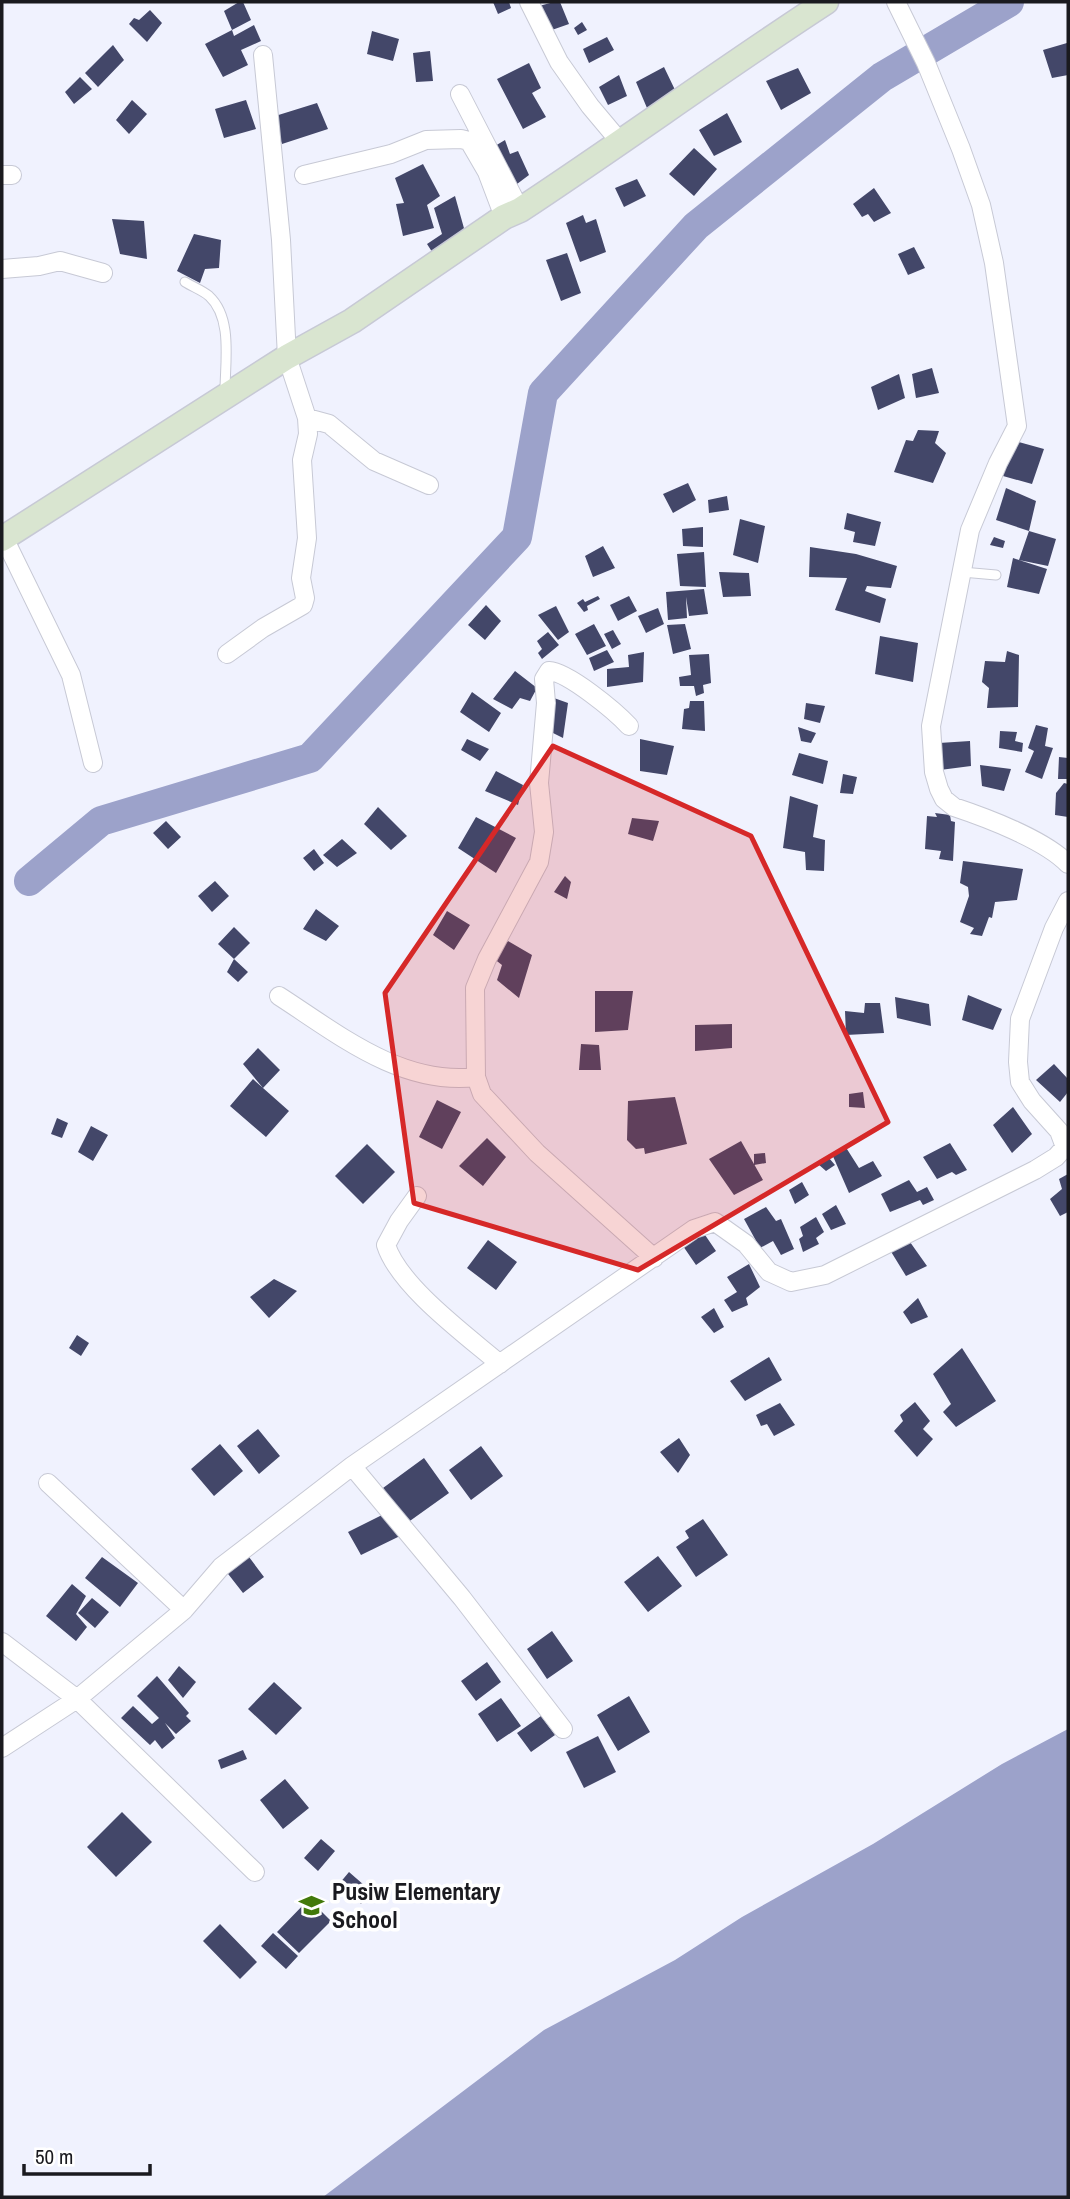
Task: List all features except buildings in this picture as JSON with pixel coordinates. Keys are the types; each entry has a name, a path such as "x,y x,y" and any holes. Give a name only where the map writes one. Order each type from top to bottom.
{"street":[{"path":"529,2 550,47 573,84 621,143"},
{"path":"93,763 71,675 3,538 287,357 352,321 621,143 745,54 826,2"},
{"path":"896,2 926,63 981,205 994,264 1017,426 970,530 931,726 934,772 944,799 954,807 1057,852 1068,864"},
{"path":"227,654 263,628 303,605 301,578 307,538 302,460 308,434 307,418 287,357 281,240 263,55"},
{"path":"460,94 512,213"},
{"path":"304,175 391,154 426,140 461,139 469,141 512,213"},
{"path":"2,269 60,261 103,273"},
{"path":"307,418 329,424 374,461 429,485"},
{"path":"629,726 606,705 559,672 549,671 544,679 546,703 539,783 544,832 539,862 487,959 475,988 476,1077 482,1094 537,1153 654,1258"},
{"path":"2,1748 77,1699 184,1610 221,1567 352,1466 694,1229 715,1222 746,1244 769,1272 791,1282 825,1275 1056,1157 1065,1147 1064,1130 1032,1101 1020,1082 1020,1019 1061,929 1068,901"},
{"path":"279,996 366,1052 392,1063 437,1078 454,1080 476,1077"},
{"path":"417,1196 386,1245 390,1259 427,1300 500,1364"},
{"path":"352,1466 462,1598 563,1729"},
{"path":"48,1483 184,1610"},
{"path":"2,1642 77,1699 255,1872"}],"lane":[{"path":"185,282 207,294 221,315 225,331 225,396"},
{"path":"962,572 996,575"}],"highlighted area":[{"path":"553,746 751,836 888,1122 638,1270 414,1203 385,993"}],"water":[{"path":"1068,1729 1068,2197 323,2197 544,2030 675,1960 742,1917 873,1844 1002,1764"}],"waterway":[{"path":"29,881 101,821 310,758 517,537 543,393 696,226 882,77 1009,2"}],"place":[{"name":"Pusiw Elementary School","path":"312,1906"}]}
